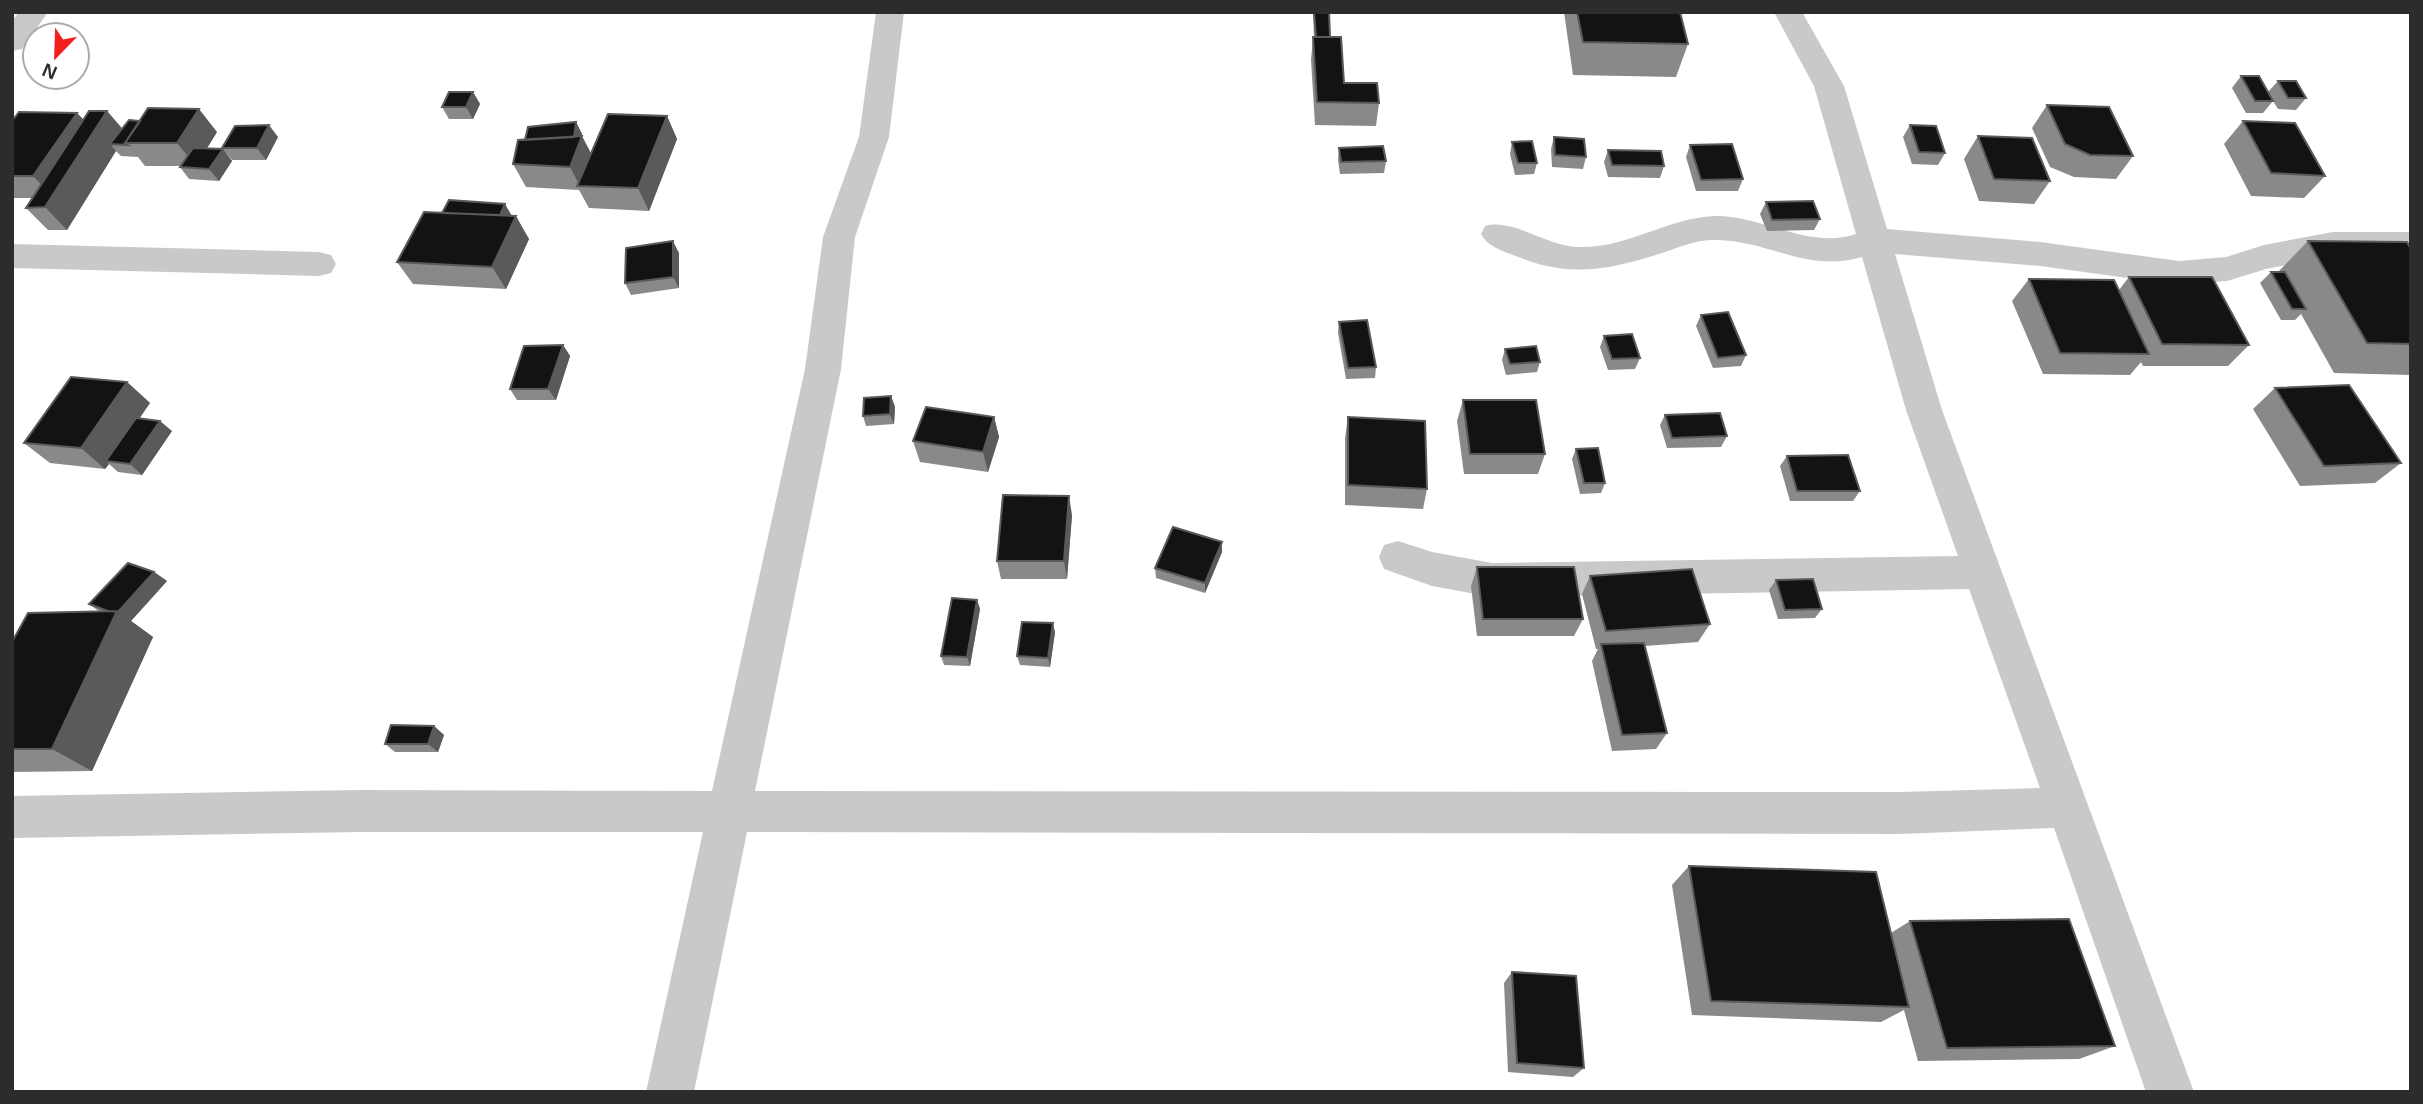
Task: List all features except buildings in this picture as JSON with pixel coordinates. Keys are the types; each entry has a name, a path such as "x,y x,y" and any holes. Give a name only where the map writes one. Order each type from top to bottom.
{"street":[{"path":"12,43 34,12"},
{"path":"670,1092 823,369 839,237 874,137 890,12"},
{"path":"1788,12 1829,86 1924,411 2170,1092"},
{"path":"1497,234 1534,252 1573,261 1610,259 1686,233 1718,228 1745,231 1813,252 1858,247 1875,240 2040,254 2179,273 2227,269 2264,257 2333,244 2411,244"},
{"path":"12,256 319,264"},
{"path":"1398,557 1432,569 1492,580 1984,572"},
{"path":"12,817 360,811 730,814 1900,813 2068,807"}]}
